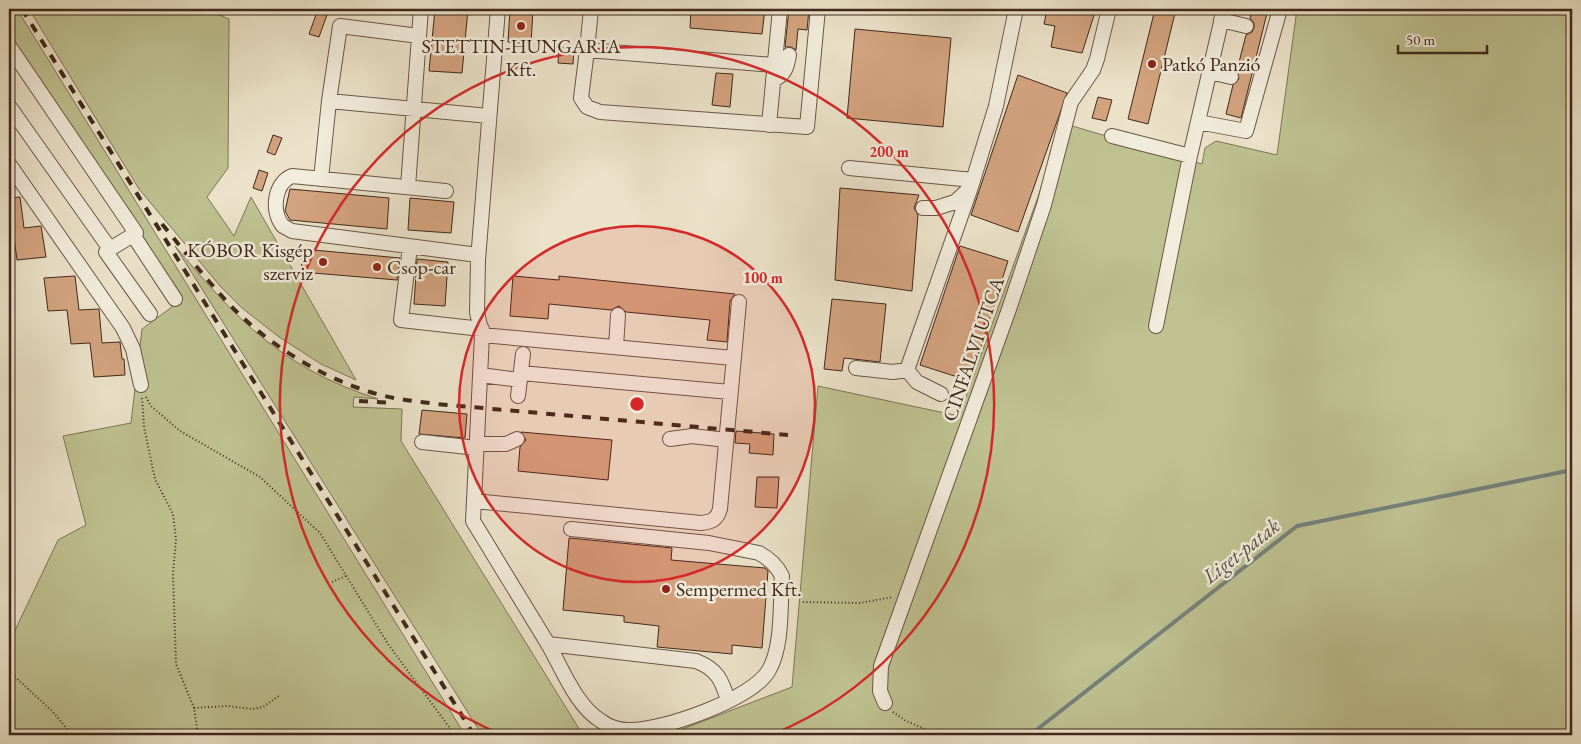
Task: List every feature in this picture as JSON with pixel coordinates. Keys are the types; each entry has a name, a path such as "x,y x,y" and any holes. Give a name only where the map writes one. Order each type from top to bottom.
{"street":[{"path":"408,187 421,9"},
{"path":"498,9 478,255 477,312 482,332 473,517 476,527 586,708 596,718 617,729 636,730 672,723 728,701 760,681 769,670 775,657 782,576 779,569 759,553 709,543 571,529"},
{"path":"591,9 582,98 587,107 600,112 807,128 818,9"},
{"path":"769,125 780,9"},
{"path":"907,370 972,184 996,106 1016,9"},
{"name":"CINFALVI UTCA","path":"885,703 880,691 881,666 1008,312 1044,205 1071,102 1093,70 1109,9"},
{"path":"1198,122 1246,131 1280,9"},
{"path":"1156,326 1190,156 1223,15 1246,26"},
{"path":"321,179 329,101 340,26 419,36"},
{"path":"9,46 136,233 106,252 150,314"},
{"path":"587,50 774,66"},
{"path":"773,80 782,75 786,69 789,55"},
{"path":"1210,72 1231,78"},
{"path":"329,101 413,111 489,116"},
{"path":"9,106 110,249"},
{"path":"1112,136 1190,156"},
{"path":"9,164 123,328 133,349 141,385"},
{"path":"849,168 972,184"},
{"path":"446,191 292,176 283,181 278,191 277,212 282,226 292,231 478,255"},
{"path":"923,208 936,208 955,202 972,184"},
{"path":"133,235 175,298"},
{"path":"410,246 401,320 482,332 733,358"},
{"path":"474,502 707,523 716,519 720,509 739,302"},
{"path":"616,347 618,315"},
{"path":"518,396 523,354"},
{"path":"856,368 892,372 907,370"},
{"path":"907,370 917,382 941,394"},
{"path":"480,375 521,376 730,392"},
{"path":"670,439 692,436 726,440"},
{"path":"422,442 477,446 506,444 517,439"},
{"path":"548,644 696,661 713,669 718,675 728,701"}],"path":[{"path":"141,385 151,406 180,431 260,477 294,506 320,533 388,644 455,735"},
{"path":"141,385 144,427 155,479 173,514 176,539 173,574 176,664 194,708 198,735"},
{"path":"332,582 346,576"},
{"path":"803,602 860,603 879,601 892,597 905,599"},
{"path":"9,675 12,674 53,712 72,735"},
{"path":"194,708 228,706 253,709 263,707 280,695"},
{"path":"885,703 890,710 906,721 938,735"}],"green space":[{"path":"17,9 465,735 9,735 9,643 58,540 86,525 63,436 131,423 142,329 180,301 9,40 9,13"},
{"path":"29,9 205,9 229,19 228,168 207,197 234,236 251,197 356,380 321,364 279,337 242,308 220,286 139,189"},
{"path":"1297,9 1572,9 1572,735 667,735 792,687 818,386 959,416 1038,197 1062,123 1202,164 1205,148 1216,141 1277,155"},
{"path":"175,246 220,297 264,339 288,357 315,373 344,387 378,399 354,397 353,407 402,409 401,441 583,735 482,735"}],"building":[{"path":"435,9 468,9 462,73 429,71"},
{"name":"STETTIN-HUNGARIA Kft.","path":"510,9 533,9 531,44 508,42"},
{"path":"691,9 765,9 762,34 690,28"},
{"path":"789,9 809,9 807,30 798,29 796,50 791,47 785,47"},
{"path":"1047,9 1096,9 1082,53 1051,47 1055,26 1044,24"},
{"name":"Patkó Panzió","path":"1155,9 1176,9 1148,124 1128,119"},
{"path":"1252,9 1268,9 1241,118 1226,114 1233,85 1239,79 1237,70 1246,35 1252,32 1254,28 1254,23 1250,18"},
{"path":"317,12 327,15 319,37 309,34"},
{"path":"855,29 951,38 943,127 847,118"},
{"path":"559,47 574,48 573,64 558,63"},
{"path":"716,73 733,74 730,107 712,105"},
{"path":"1018,75 1067,93 1018,232 971,215"},
{"path":"1098,97 1112,100 1106,121 1092,118"},
{"path":"273,135 282,138 275,155 267,152"},
{"path":"259,170 268,173 262,191 253,188"},
{"path":"840,188 919,195 914,208 918,215 912,291 835,280"},
{"path":"290,189 389,198 387,229 290,220 285,211"},
{"path":"20,197 24,228 41,226 46,257 17,260 12,222 9,222 9,198"},
{"path":"410,198 454,202 451,233 408,230"},
{"path":"960,246 1008,261 970,381 920,365"},
{"path":"303,249 400,258 397,280 301,272"},
{"path":"417,259 448,262 445,306 414,304"},
{"path":"75,276 79,310 99,309 102,343 120,342 125,375 94,377 90,343 71,344 67,310 48,311 44,278"},
{"path":"513,276 559,280 559,276 735,294 730,301 727,342 707,340 710,320 626,312 619,306 611,310 549,304 548,319 510,316"},
{"path":"832,299 886,304 880,362 844,358 842,371 824,369"},
{"path":"422,410 467,414 465,438 419,434"},
{"path":"736,431 774,434 773,455 749,453 750,444 735,443"},
{"path":"521,432 612,440 608,480 518,471 520,447 526,440"},
{"path":"757,477 779,477 777,508 755,507"},
{"name":"Sempermed Kft.","path":"569,538 672,548 671,560 765,568 768,571 762,648 732,645 732,654 657,647 659,626 624,622 624,616 563,610"}],"waterway":[{"name":"Liget-patak","path":"1030,735 1297,526 1572,470"}],"railway":[{"path":"22,9 474,735"},
{"path":"162,224 213,286 252,326 308,365 349,385 395,398 437,404 788,435"},
{"path":"359,401 394,403"}],"place":[{"name":"STETTIN-HUNGARIA Kft.","path":"521,26"},
{"name":"Patkó Panzió","path":"1152,64"},
{"name":"KÓBOR Kisgép szerviz","path":"323,262"},
{"name":"Csop-car","path":"377,267"},
{"name":"Sempermed Kft.","path":"666,589"}]}
